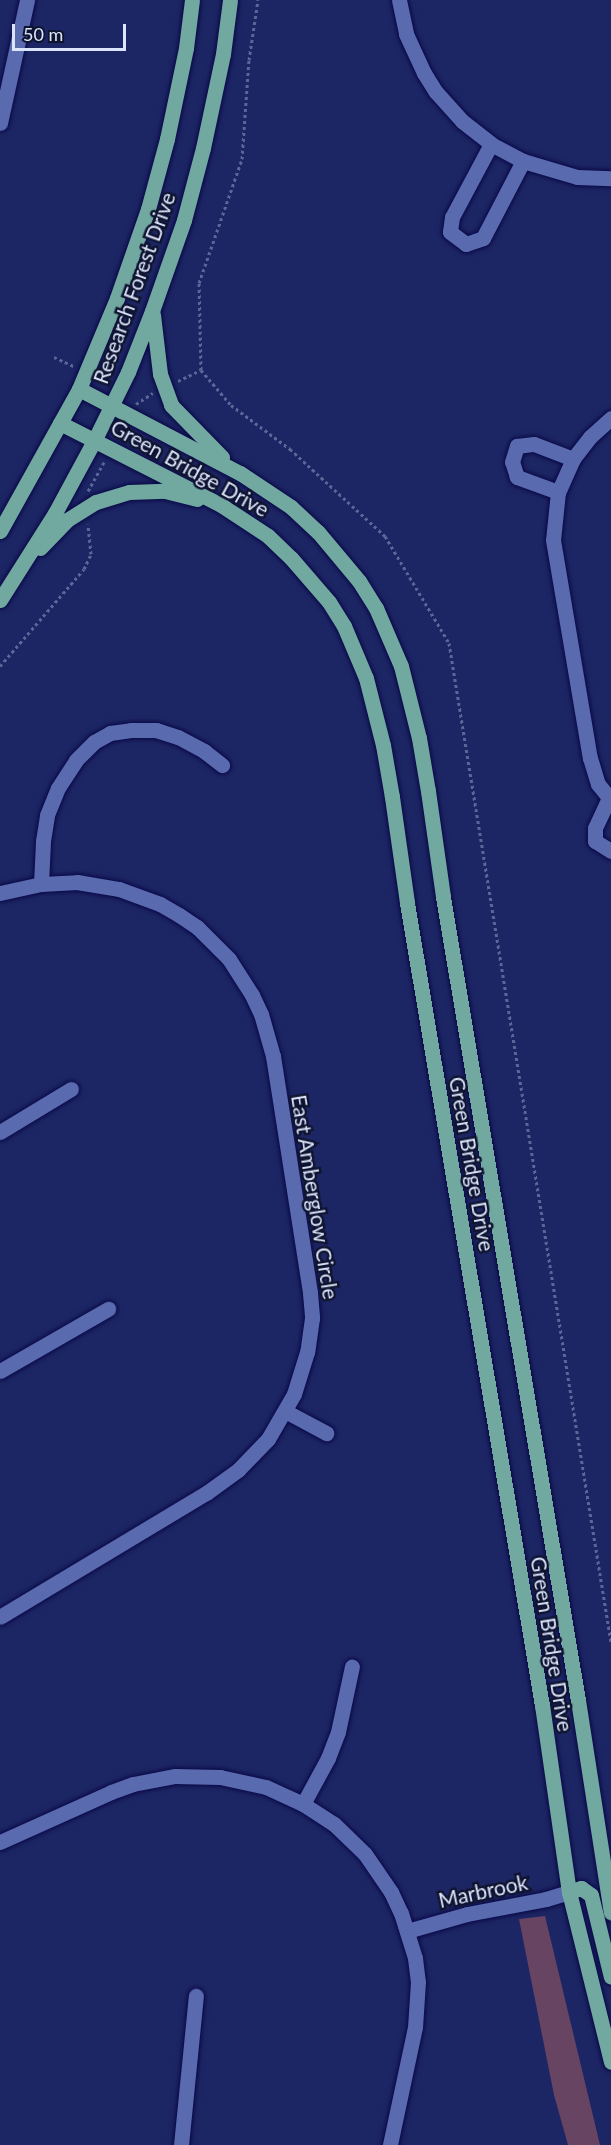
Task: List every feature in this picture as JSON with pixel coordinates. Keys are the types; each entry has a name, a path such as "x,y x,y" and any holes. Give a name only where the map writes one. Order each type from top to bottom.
{"main road":[{"name":"Research Forest Drive","path":"0,531 79,389 117,298 148,209 167,139 186,48 192,0"},
{"name":"Research Forest Drive","path":"0,600 20,570 95,439 152,311 184,220 203,148 223,54 230,0"},
{"path":"152,311 160,374 171,405 193,431 240,473"},
{"name":"Green Bridge Drive","path":"79,389 240,473 291,507 318,532 359,581 388,632 411,702 428,791 445,909 578,1700 611,1912"},
{"name":"Green Bridge Drive","path":"60,423 221,505 268,536 291,558 329,602 354,647 375,711 392,797 409,915 542,1705 569,1892 611,2062"},
{"path":"20,570 67,520 96,502 129,492 165,491 221,505"},
{"path":"569,1892 581,1888 591,1895 611,1977"}],"street":[{"path":"0,123 27,0"},
{"path":"399,0 410,44 436,93 462,121 491,144 523,161 578,177 611,178"},
{"path":"491,144 452,217 450,232 466,244 483,238 523,161"},
{"path":"611,418 590,437 573,459 558,492 553,540 590,758 598,783 610,799 595,828 595,841 611,850"},
{"path":"558,492 517,477 512,462 517,446 534,444 573,459"},
{"path":"40,884 42,841 47,815 58,788 76,760 94,742 120,731 156,730 178,736 222,765"},
{"name":"East Amberglow Circle","path":"0,893 40,884 98,885 140,895 160,904 197,927 229,958 261,1014 273,1056 312,1318 302,1373 285,1411 254,1455 225,1481 0,1617"},
{"path":"0,1132 72,1089"},
{"path":"0,1371 108,1309"},
{"path":"285,1411 326,1433"},
{"path":"303,1804 328,1758 338,1732 352,1666"},
{"path":"0,1842 111,1792 133,1784 175,1776 220,1777 266,1787 303,1804 334,1824 365,1854 391,1892 415,1958 417,2004 412,2046 390,2145"},
{"name":"Marbrook","path":"407,1931 467,1914 546,1899 569,1892"},
{"path":"181,2145 196,1995"}],"path":[{"path":"201,370 231,405 290,449 386,536 449,643 611,1642"}],"shaded area":[{"path":"545,1916 600,2145 568,2145 554,2095 519,1919"}]}
